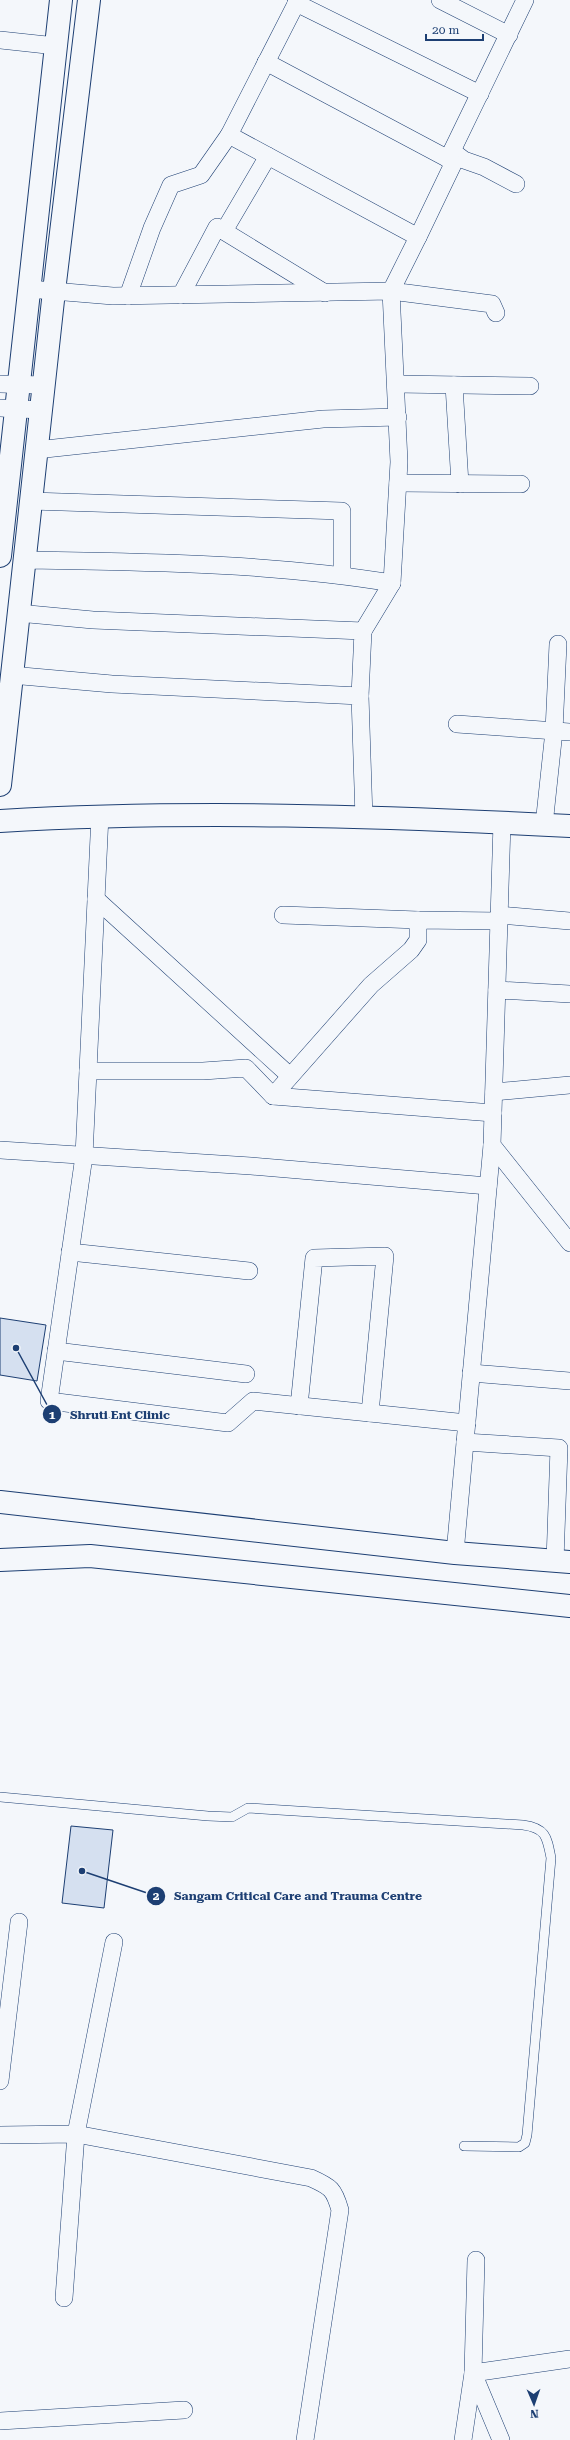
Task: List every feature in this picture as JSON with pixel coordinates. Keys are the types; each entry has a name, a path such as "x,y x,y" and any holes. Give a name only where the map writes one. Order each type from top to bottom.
{"street":[{"path":"0,556 10,384 29,290 61,0"},
{"path":"0,785 54,291 89,0"},
{"path":"440,0 509,35"},
{"path":"450,155 525,0"},
{"path":"128,296 152,228 171,185 201,175 229,135 297,1 480,94"},
{"path":"0,40 56,46"},
{"path":"266,62 450,155 516,184"},
{"path":"229,135 418,237"},
{"path":"364,818 360,696 363,631 392,583 398,483 398,417 392,291 454,162 450,155"},
{"path":"224,231 268,156"},
{"path":"181,295 217,227 325,293"},
{"path":"29,290 128,296 392,291 492,304 496,313"},
{"path":"10,384 44,385"},
{"path":"396,384 530,386"},
{"path":"454,385 460,484"},
{"path":"8,408 41,410"},
{"path":"36,450 323,419 398,417"},
{"path":"398,483 521,484"},
{"path":"31,501 342,511 342,575"},
{"path":"24,560 160,562 342,575 392,583"},
{"path":"18,613 93,620 363,631"},
{"path":"544,825 562,732 558,644"},
{"path":"12,675 112,684 360,696"},
{"path":"458,724 562,732"},
{"path":"100,815 84,1156 49,1401 228,1423 253,1401 467,1423"},
{"path":"0,821 100,815 364,818 502,822 570,826"},
{"path":"455,1553 492,1145 502,822"},
{"path":"96,899 290,1076"},
{"path":"283,915 418,920 499,918 570,921"},
{"path":"273,1096 371,985 411,950 418,940 418,920"},
{"path":"497,990 570,994"},
{"path":"88,1071 203,1071 246,1068 273,1096 493,1113"},
{"path":"494,1092 570,1085"},
{"path":"492,1145 570,1243"},
{"path":"0,1150 251,1166 488,1186"},
{"path":"70,1252 249,1271"},
{"path":"299,1406 314,1258 384,1256 370,1413"},
{"path":"56,1351 246,1374"},
{"path":"471,1373 570,1381"},
{"path":"1,1501 455,1553 563,1561 564,1456 559,1448 465,1442"},
{"path":"0,1560 90,1556 570,1606"},
{"path":"0,2082 19,1922"},
{"path":"64,2298 76,2134 114,1942"},
{"path":"0,2135 76,2134 311,2178 326,2185 335,2193 340,2210 306,2440"},
{"path":"463,2440 473,2374 476,2260"},
{"path":"473,2374 570,2359"},
{"path":"473,2374 501,2440"},
{"path":"0,2420 184,2410"}],"lane":[{"path":"0,1797 208,1816 232,1817 248,1808 536,1826 543,1832 548,1841 551,1858 527,2135 525,2143 520,2147 464,2146"}],"building":[{"path":"0,1318 46,1325 37,1381 0,1375"},
{"path":"71,1826 113,1830 104,1908 62,1903"}],"place":[{"name":"Shruti Ent Clinic","path":"16,1348"},
{"name":"Sangam Critical Care and Trauma Centre","path":"82,1871"}]}
